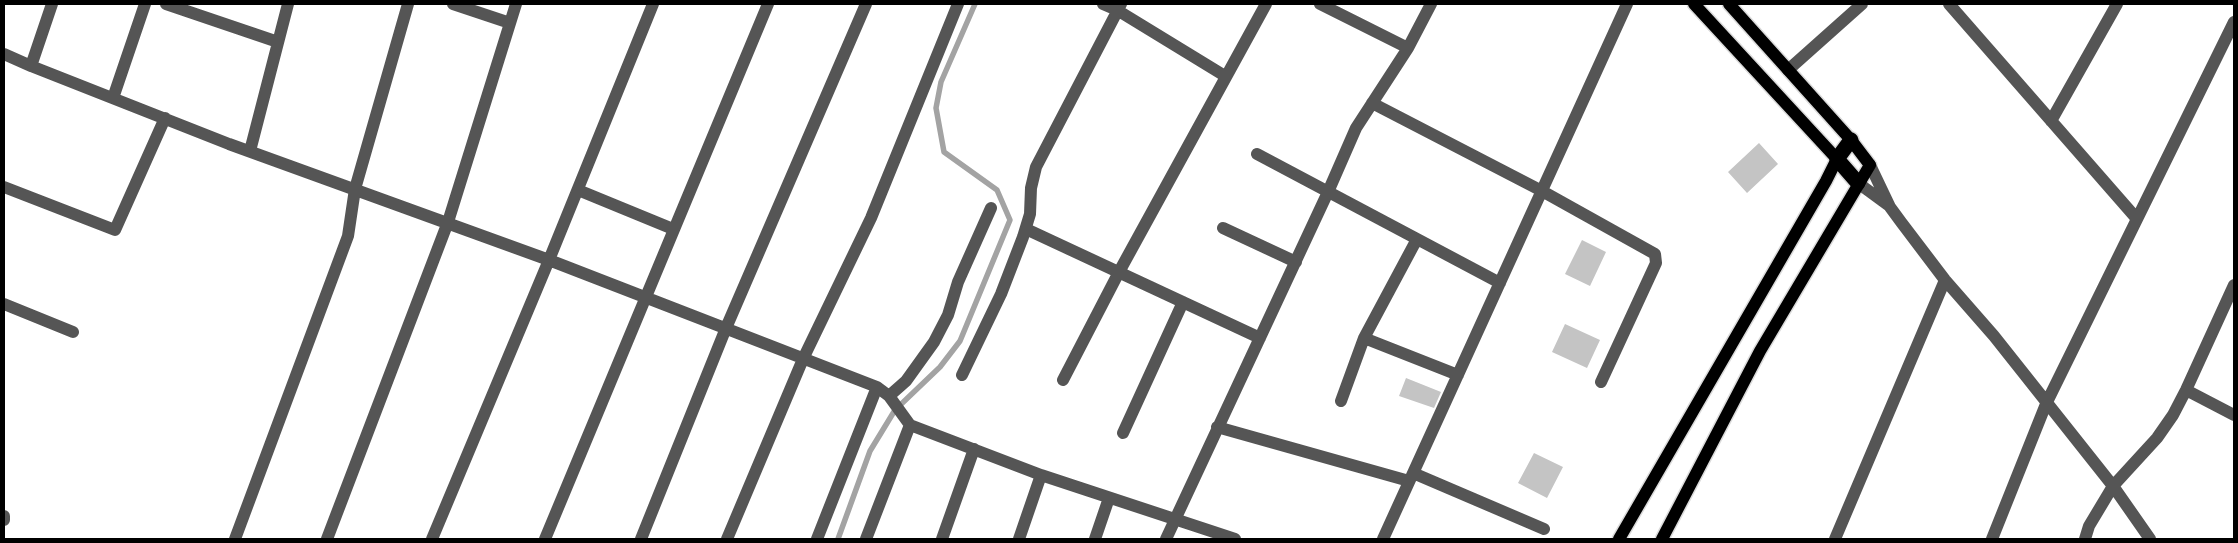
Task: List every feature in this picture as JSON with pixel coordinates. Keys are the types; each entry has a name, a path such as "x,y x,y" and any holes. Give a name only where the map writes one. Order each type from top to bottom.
{"highway":[{"path":"1851,140 1836,159 1858,183"}],"main road":[{"path":"1619,539 1826,181 1836,159 1694,4"},
{"path":"1662,539 1760,351 1870,164 1851,140 1729,4"}],"street":[{"path":"30,66 52,4"},
{"path":"113,98 145,4"},
{"path":"166,4 278,42"},
{"path":"250,151 288,4"},
{"path":"235,539 348,236 355,189 408,4"},
{"path":"454,4 510,23"},
{"path":"327,539 448,222 516,4"},
{"path":"432,539 550,260 653,4"},
{"path":"545,539 768,4"},
{"path":"641,539 726,328 866,4"},
{"path":"727,539 803,359 871,218 958,4"},
{"path":"1103,4 1119,7 1224,76"},
{"path":"1064,380 1119,272 1224,76 1266,4"},
{"path":"1320,4 1408,48"},
{"path":"1166,539 1296,262 1352,136 1408,48 1431,4"},
{"path":"1383,539 1627,4"},
{"path":"1788,70 1862,4"},
{"path":"1949,4 2137,219"},
{"path":"2051,121 2117,4"},
{"path":"962,375 1001,294 1026,229 1030,214 1031,188 1036,167 1119,7"},
{"path":"1992,539 2046,404 2137,219 2229,46 2234,22"},
{"path":"4,54 30,66 250,151 550,260 877,387 892,399 907,420 974,449 1041,475 1235,539"},
{"path":"1372,103 1542,191 1655,254 1656,264 1601,382"},
{"path":"4,187 115,230 165,118"},
{"path":"1256,154 1500,283"},
{"path":"1870,164 1890,206 1945,280 1994,336 2046,404 2113,486 2150,539"},
{"path":"1858,183 1890,206"},
{"path":"578,190 674,229"},
{"path":"892,399 934,342 948,315 958,282 991,208"},
{"path":"1223,228 1296,262"},
{"path":"1026,229 1260,338"},
{"path":"1341,401 1364,338 1417,239"},
{"path":"1835,539 1945,280"},
{"path":"2085,539 2090,526 2113,486 2157,438 2186,390 2234,285"},
{"path":"1123,433 1183,302"},
{"path":"4,304 73,332"},
{"path":"1364,338 1458,375"},
{"path":"817,539 877,387"},
{"path":"2186,390 2234,415"},
{"path":"866,539 907,420"},
{"path":"1217,428 1411,477 1544,530"},
{"path":"942,539 974,449"},
{"path":"1019,539 1041,475"},
{"path":"1095,539 1109,498"}],"building":[{"path":"1759,143 1778,164 1747,193 1728,172"},
{"path":"1582,240 1606,252 1590,286 1565,274"},
{"path":"1565,324 1600,340 1587,368 1552,352"},
{"path":"1406,378 1441,392 1434,408 1399,396"},
{"path":"1534,453 1563,467 1547,498 1518,483"}],"waterway":[{"path":"838,539 870,451 895,410 940,367 960,341 1010,220 997,190 944,152 936,108 941,82 975,4"}]}
